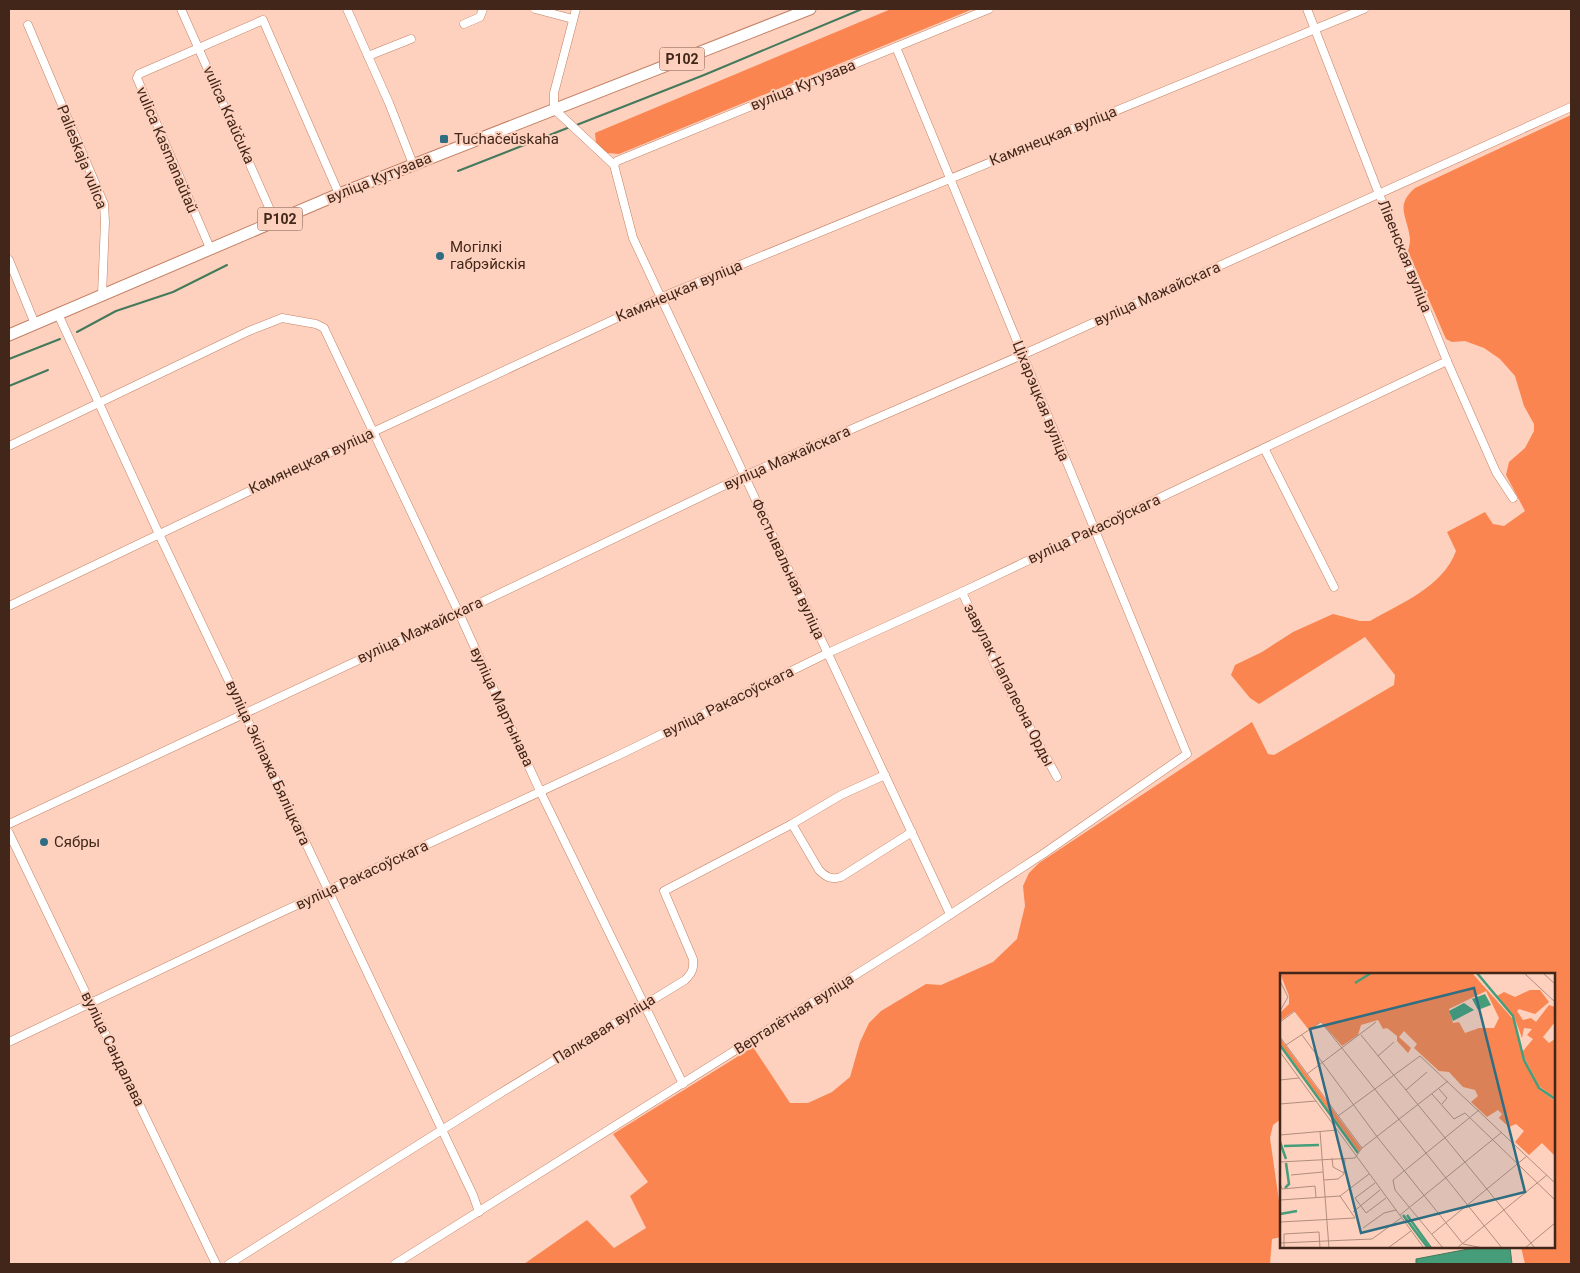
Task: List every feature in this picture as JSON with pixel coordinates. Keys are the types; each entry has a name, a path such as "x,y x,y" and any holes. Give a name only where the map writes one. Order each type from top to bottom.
{"main road":[{"name":"вуліца Кутузава","path":"9,335 339,194 792,12 810,9"}],"street":[{"name":"vulica Kraŭčuka","path":"181,9 276,221"},
{"path":"347,9 413,164"},
{"path":"464,24 480,17 483,9"},
{"path":"535,9 573,19"},
{"path":"576,9 554,93 554,109 616,163"},
{"name":"вуліца Кутузава","path":"616,163 989,9"},
{"name":"Лівенская вуліца","path":"1307,9 1447,361 1496,472 1513,498"},
{"name":"Камянецкая вуліца","path":"9,606 373,432 662,297 1364,9"},
{"name":"vulica Kasmanaŭtaŭ","path":"210,248 136,78 139,74 263,20 339,194"},
{"name":"Palieskaja vulica","path":"28,25 104,204 102,295"},
{"path":"368,56 411,40"},
{"name":"Ціхарэцкая вуліца","path":"896,47 1187,754"},
{"name":"вуліца Мажайскага","path":"9,824 744,476 1022,355 1571,107"},
{"name":"Фестывальная вуліца","path":"616,163 633,238 950,914"},
{"path":"9,260 35,324"},
{"name":"вуліца Экіпажа Бяліцкага","path":"58,314 98,404 473,1195 479,1212"},
{"name":"вуліца Мартынава","path":"98,404 249,331 282,318 316,324 324,328 459,612 540,791 683,1084"},
{"name":"вуліца Ракасоўскага","path":"9,1042 328,890 619,755 828,653 962,592 1447,361"},
{"path":"9,446 98,404"},
{"path":"1264,448 1334,587"},
{"name":"завулак Напалеона Орды","path":"962,592 995,664 1057,777"},
{"name":"Верталётная вуліца","path":"396,1264 950,914 1042,854 1187,754"},
{"name":"Палкавая вуліца","path":"229,1264 685,980 692,973 694,967 693,959 664,891 792,824 841,795 885,775"},
{"path":"792,824 819,870 825,876 831,878 841,877 912,832"},
{"name":"вуліца Сандалава","path":"9,833 154,1133 184,1201 216,1264"}],"shaded area":[{"path":"891,9 973,9 619,154 607,153 596,143 595,133"},
{"path":"1571,115 1571,1264 1525,1264 1521,1248 1555,1248 1555,973 1280,973 1280,1120 1273,1125 1270,1138 1280,1208 1280,1237 1272,1239 1270,1264 524,1264 587,1220 614,1248 646,1228 630,1196 648,1182 613,1134 753,1047 790,1103 808,1103 832,1092 850,1077 860,1042 869,1023 881,1011 926,984 941,985 993,962 1017,939 1025,906 1023,886 1029,873 1039,863 1252,722 1268,754 1274,755 1394,685 1395,675 1365,637 1259,704 1250,698 1231,675 1235,665 1262,652 1293,632 1333,614 1360,621 1370,621 1395,608 1420,593 1441,575 1450,564 1456,551 1447,532 1485,512 1493,524 1504,526 1525,511 1506,475 1509,462 1525,448 1534,431 1534,424 1524,406 1515,376 1500,359 1484,348 1465,341 1452,342 1446,339 1408,251 1410,239 1404,206 1405,200 1415,188"},
{"path":"1474,1248 1510,1248 1512,1264 1416,1264 1416,1259"}],"waterway":[{"path":"574,126 704,75 862,9"},
{"path":"458,171 570,127"},
{"path":"77,332 116,311 173,292 227,265"},
{"path":"9,359 60,339"},
{"path":"9,386 48,370"}],"place":[{"name":"Tuchačeŭskaha","path":"444,139"},
{"name":"Могілкі габрэйскія","path":"440,256"},
{"name":"Сябры","path":"44,842"}]}
